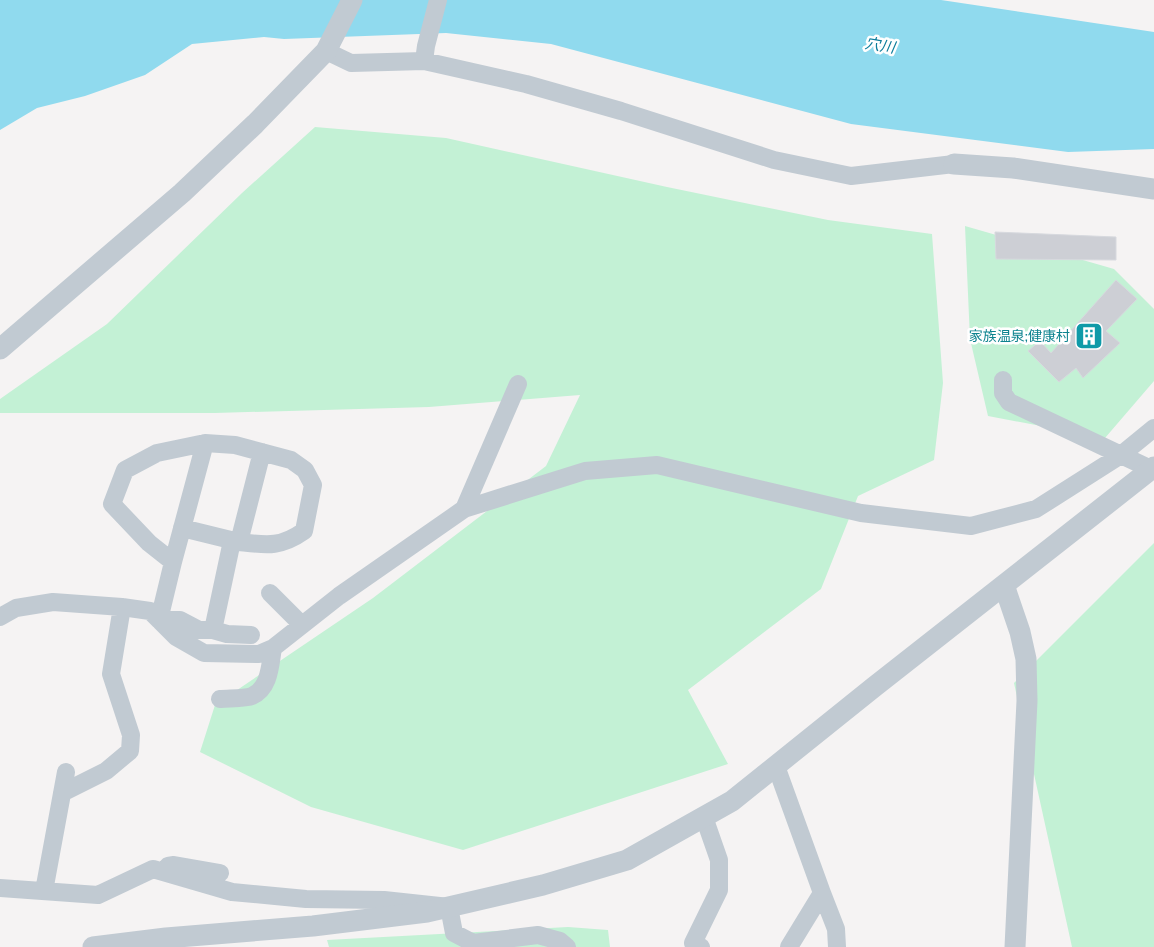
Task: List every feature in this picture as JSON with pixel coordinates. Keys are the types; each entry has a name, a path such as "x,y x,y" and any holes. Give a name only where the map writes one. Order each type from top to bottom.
{"street":[{"path":"0,349 182,193 255,124 326,52 352,0"},
{"path":"425,53 438,0"},
{"path":"326,52 351,63 425,53 620,111 774,160 851,176 954,164 1013,168 1154,189"},
{"path":"1003,380 1003,393 1009,402 1121,456 1153,468"},
{"path":"464,508 518,384"},
{"path":"2,613 16,608 53,602 122,606 150,611 176,637 204,653 259,654 273,648 339,596 464,508 585,471 657,465 861,513 971,526 1036,509 1121,456 1154,428"},
{"path":"159,620 205,443"},
{"path":"173,562 149,543 112,504 125,470 157,453 205,443 235,445 292,460 305,470 313,484 304,531 293,539 272,545 236,542 182,528"},
{"path":"213,630 262,452"},
{"path":"93,947 166,938 313,926 427,912 543,884 627,860 732,801 1153,468"},
{"path":"1004,585 1020,632 1026,659 1027,701 1015,947"},
{"path":"270,593 302,625"},
{"path":"62,793 106,771 130,751 131,735 111,674 122,606"},
{"path":"159,620 180,620 199,630 251,635"},
{"path":"220,699 251,696 263,688 269,674 273,648"},
{"path":"776,766 836,929 837,947"},
{"path":"44,891 66,772"},
{"path":"695,946 719,890 719,860 704,817"},
{"path":"0,888 98,895 152,869 174,865 220,873"},
{"path":"152,869 232,892 306,899 384,900 449,907"},
{"path":"789,947 822,893"},
{"path":"449,907 454,933 473,943 538,935 560,941 567,947"}],"green space":[{"path":"315,127 446,138 667,187 828,220 932,234 943,383 934,460 858,496 821,589 688,690 728,764 463,850 311,807 200,752 215,705 373,598 546,466 580,395 429,407 215,413 0,413 0,399 107,324 242,193"},
{"path":"965,226 1114,269 1154,309 1154,381 1105,438 988,416 970,339"},
{"path":"1154,543 1154,947 1072,947 1014,683"},
{"path":"568,927 608,930 610,947 329,947 327,940"}],"water":[{"name":"穴川","path":"0,0 941,0 1154,32 1154,149 1068,152 851,124 551,44 446,33 284,39 264,37 192,44 145,75 85,96 37,108 0,130"}],"building":[{"path":"995,232 1116,237 1116,260 996,259"},
{"name":"家族温泉;健康村","path":"1116,280 1137,299 1106,331 1120,343 1083,378 1076,368 1059,382 1028,351 1040,341 1051,353"}],"place":[{"name":"家族温泉;健康村","path":"1089,336"}]}
